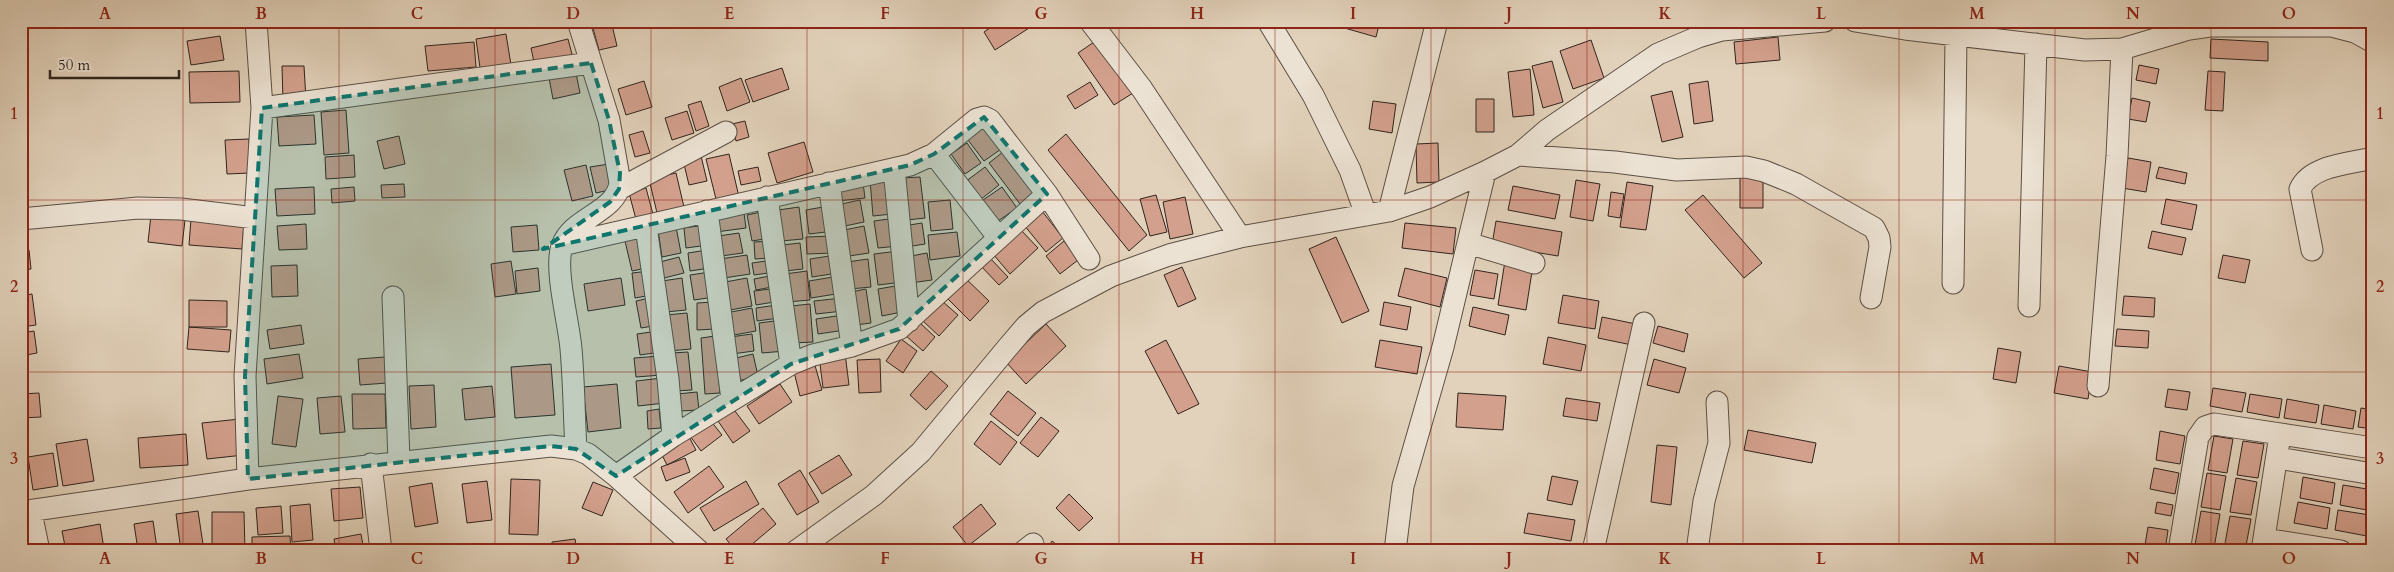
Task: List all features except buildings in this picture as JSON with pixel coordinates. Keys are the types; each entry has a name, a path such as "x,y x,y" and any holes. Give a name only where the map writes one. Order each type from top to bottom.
{"street":[{"path":"248,479 245,376 262,108 256,21"},
{"path":"578,21 608,120 620,172 619,189"},
{"path":"1090,21 1142,89 1240,237"},
{"path":"1268,21 1314,95 1350,170 1366,215"},
{"path":"1389,211 1438,21"},
{"path":"796,551 874,495 922,452 1026,326 1043,312 1111,276 1169,255 1240,237 1389,211 1430,197 1518,155 1546,130 1658,54 1722,26 1825,21"},
{"path":"1855,21 2085,50 2122,49 2189,29 2210,26 2332,26 2355,32 2373,42"},
{"path":"1953,283 1956,35"},
{"path":"2029,306 2036,44"},
{"path":"2098,386 2117,156 2122,49"},
{"path":"262,108 591,62"},
{"path":"562,245 910,165 934,154 977,119 984,117 990,120 1047,194 1089,259"},
{"path":"576,448 571,348 560,261 562,245 575,228 610,202 619,189 726,132"},
{"path":"934,154 998,237"},
{"path":"1518,155 1615,162 1677,170 1746,168 1772,174 1796,184 1874,228 1880,238 1880,247 1872,298"},
{"path":"2312,250 2300,189 2304,180 2313,173 2373,158"},
{"path":"894,169 909,321"},
{"path":"1394,551 1403,486 1442,346 1485,172"},
{"path":"829,183 852,346"},
{"path":"616,476 673,436 791,364 813,355 852,346 882,336 909,321 998,237 1047,194"},
{"path":"768,197 791,364"},
{"path":"21,220 138,208 181,209 255,218"},
{"path":"707,212 732,399"},
{"path":"646,227 668,379 673,436"},
{"path":"1468,243 1534,263"},
{"path":"393,297 399,461"},
{"path":"1593,551 1644,323"},
{"path":"1697,551 1704,501 1718,442 1717,402"},
{"path":"2179,551 2198,437 2201,430 2214,424 2373,448"},
{"path":"2280,435 2278,458 2263,545 2341,551"},
{"path":"39,551 26,512 248,479 370,464 551,446 576,448 588,454 616,476 699,551"},
{"path":"2278,458 2373,474"},
{"path":"370,464 381,551"}],"highlighted area":[{"path":"591,63 609,120 620,173 619,189 610,202 543,249 910,165 934,154 984,117 1047,194 899,329 791,364 616,476 576,449 551,446 248,479 245,376 262,108"}]}
